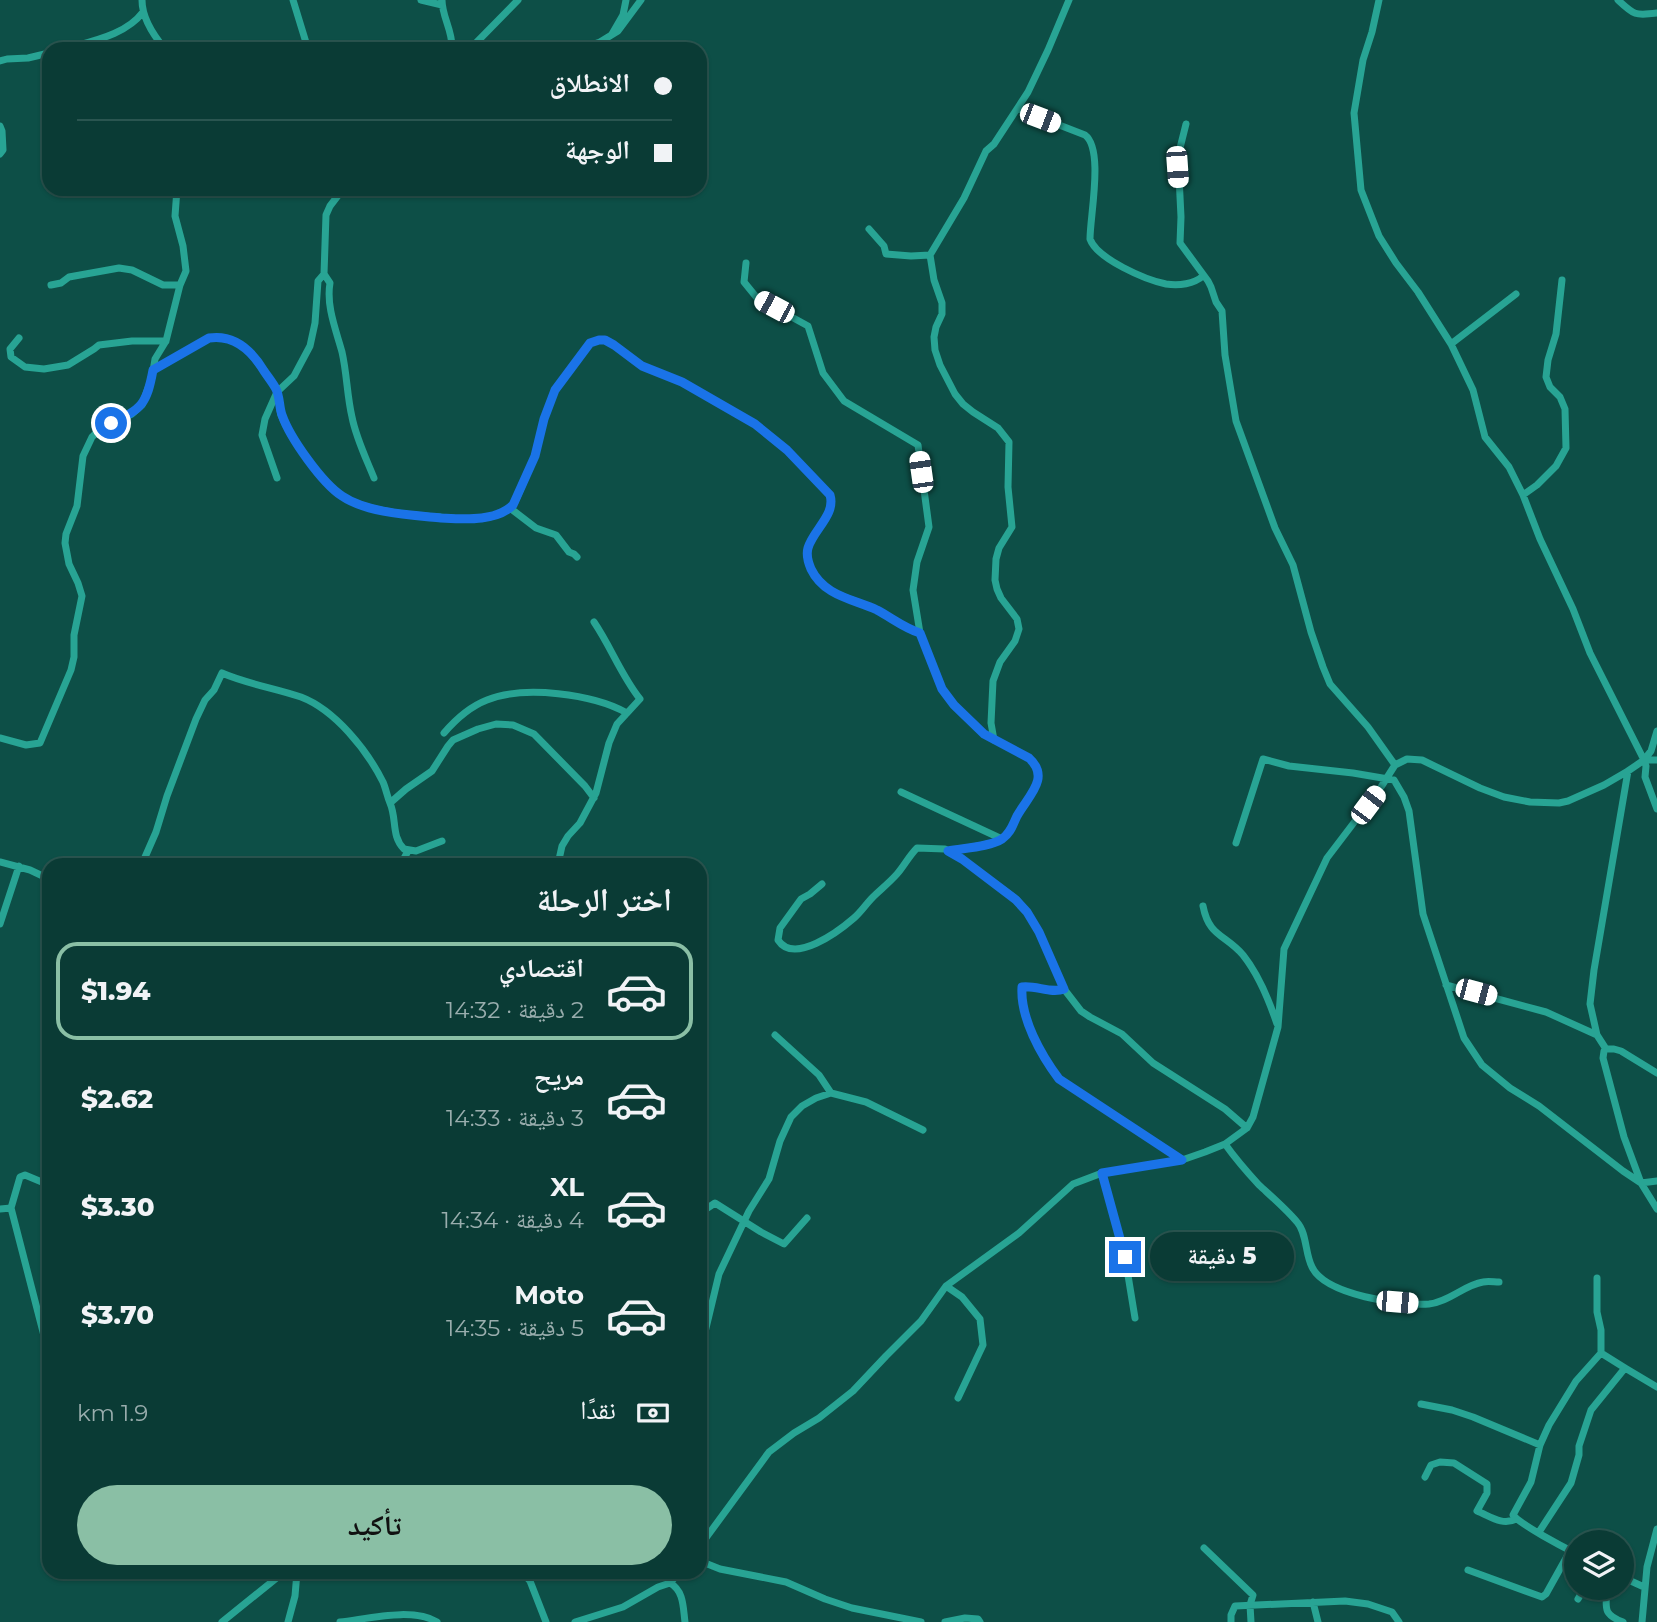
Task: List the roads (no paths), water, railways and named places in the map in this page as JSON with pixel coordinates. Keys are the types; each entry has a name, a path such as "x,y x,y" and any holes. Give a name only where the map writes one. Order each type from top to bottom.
{"street":[{"path":"142,0 143,12 159,42"},
{"path":"293,0 306,42"},
{"path":"421,0 442,3 452,42"},
{"path":"478,42 518,0"},
{"path":"612,35 624,15 626,0"},
{"path":"600,42 624,25 642,0"},
{"path":"994,740 991,723 993,681 999,662 1015,641 1019,629 1017,619 1001,598 995,580 999,548 1012,527 1008,487 1009,442 998,428 964,404 955,394 940,365 934,333 943,310 930,254 964,198 986,151 994,145 1028,92 1069,0"},
{"path":"1378,0 1372,33 1363,60 1354,113 1360,190 1379,236 1451,344 1472,390 1485,437 1509,467 1523,495 1590,653 1644,760 1645,777 1657,808"},
{"path":"1618,0 1635,14 1657,13"},
{"path":"87,42 127,27 143,12"},
{"path":"0,61 42,55"},
{"path":"1017,109 1085,135 1091,141 1095,184 1090,239 1098,250 1136,273 1166,284 1197,282 1203,276"},
{"path":"1186,124 1178,156 1180,243 1212,287 1222,311 1225,355 1236,421 1275,528 1293,565 1311,632 1330,684 1368,727 1395,765"},
{"path":"0,126 3,145 0,153"},
{"path":"0,738 26,745 40,743 73,664 74,635 82,596 69,565 65,538 77,506 83,456 97,432 132,414 142,405 155,359 166,341 186,271 175,216 176,196"},
{"path":"338,196 326,215 324,274 330,283 328,292 345,368 352,418 374,478"},
{"path":"869,229 884,246 886,254 930,254"},
{"path":"746,263 744,282 757,298 808,326 823,373 844,401 918,445 929,527 917,562 913,590 920,633 947,696 974,725 994,740 1035,763 1037,786 1012,828 1002,839 948,851"},
{"path":"51,285 61,283 68,277 119,268 132,270 163,285 180,285"},
{"path":"277,478 262,435 265,419 277,392 294,376 310,346 315,323 318,281 324,274"},
{"path":"1523,495 1556,466 1566,448 1565,409 1546,377 1556,334 1562,280"},
{"path":"1451,344 1517,294"},
{"path":"19,338 10,349 11,357 25,368 44,369 68,365 99,345 166,341"},
{"path":"153,370 209,338 227,338 243,346 258,360 277,392 281,415 302,452 342,496 356,504 385,511 457,519 494,515 510,508 515,502 535,456 544,419 555,390 590,343 605,340 642,366 682,382 755,424 787,450 826,490 831,500 829,510 808,547 808,560 820,583 834,594 872,608 904,628 920,633"},
{"path":"510,508 536,528 556,535 569,552 577,557"},
{"path":"559,858 562,846 580,823 594,798 614,730 622,717 640,699 629,685 594,622"},
{"path":"145,858 196,719 222,673 299,696 327,712 373,764 385,786 394,816 395,834 401,847 416,851 442,841"},
{"path":"444,733 457,718 472,708 490,699 519,694 569,695 606,704 627,713"},
{"path":"390,803 432,771 453,740 496,724 522,728 534,734 594,798"},
{"path":"707,1536 769,1452 820,1418 853,1391 921,1321 946,1286 1019,1233 1073,1184 1102,1173 1182,1160 1225,1144 1247,1128 1253,1117 1278,1027 1284,949 1327,858 1395,765 1407,759 1422,760 1493,793 1517,800 1546,803 1568,801 1604,785 1644,760 1651,751 1657,731"},
{"path":"1236,843 1263,759 1289,766 1394,779 1409,811 1423,914 1464,1038 1482,1065 1510,1088 1539,1106 1601,1155 1642,1183 1657,1181"},
{"path":"1644,760 1657,760"},
{"path":"1606,1049 1597,1035 1590,1004 1629,771"},
{"path":"901,792 1002,839"},
{"path":"822,884 801,899 780,928 778,940 782,946 807,947 818,943 854,918 897,874 917,848 945,849 1016,900 1027,912 1039,932 1064,989 1081,1011 1122,1034 1153,1063 1225,1108 1247,1128"},
{"path":"404,858 408,851"},
{"path":"0,862 19,866 42,876"},
{"path":"0,924 19,866"},
{"path":"1203,906 1206,920 1212,930 1237,949 1251,967 1270,1003 1278,1027"},
{"path":"1446,985 1546,1012 1597,1035"},
{"path":"1064,989 1058,991 1022,987 1021,999 1033,1036 1046,1062 1059,1079 1182,1160"},
{"path":"775,1035 819,1075 831,1093"},
{"path":"1606,1049 1603,1058 1624,1137 1642,1183 1657,1209"},
{"path":"1606,1049 1620,1051 1657,1073"},
{"path":"707,1324 719,1274 749,1211 769,1179 780,1141 791,1117 802,1106 831,1093 866,1102 923,1130"},
{"path":"1225,1144 1258,1184 1300,1224 1313,1270 1342,1291 1397,1302 1434,1304 1483,1282 1499,1282"},
{"path":"1102,1173 1125,1257 1135,1318"},
{"path":"42,1182 25,1175 20,1177 11,1208 42,1328"},
{"path":"707,1208 715,1203 784,1244 807,1218"},
{"path":"0,1209 11,1208"},
{"path":"1564,1547 1513,1515 1531,1482 1540,1445 1549,1425 1576,1381 1601,1353 1597,1278"},
{"path":"946,1286 962,1297 980,1319 983,1345 958,1398"},
{"path":"1601,1353 1657,1387"},
{"path":"1539,1532 1571,1483 1591,1410 1625,1368"},
{"path":"1421,1404 1473,1417 1540,1445"},
{"path":"1425,1477 1431,1465 1456,1463 1487,1483 1487,1493 1477,1511 1500,1521 1516,1519"},
{"path":"1642,1622 1647,1567 1657,1530"},
{"path":"1203,1548 1253,1595 1250,1605 1251,1622"},
{"path":"707,1564 786,1582 852,1608 921,1622"},
{"path":"1468,1570 1542,1597 1564,1567"},
{"path":"222,1622 275,1579"},
{"path":"288,1622 296,1579"},
{"path":"528,1579 546,1622"},
{"path":"670,1579 670,1583"},
{"path":"575,1622 623,1606 674,1579"},
{"path":"1634,1582 1644,1587"},
{"path":"670,1583 680,1592 685,1622"},
{"path":"1607,1600 1607,1613 1622,1622"},
{"path":"1231,1622 1236,1606 1345,1601 1368,1604 1392,1612 1399,1622"},
{"path":"1313,1602 1318,1622"},
{"path":"340,1622 412,1614 436,1622"},
{"path":"945,1622 965,1618 978,1619 980,1622"}]}
